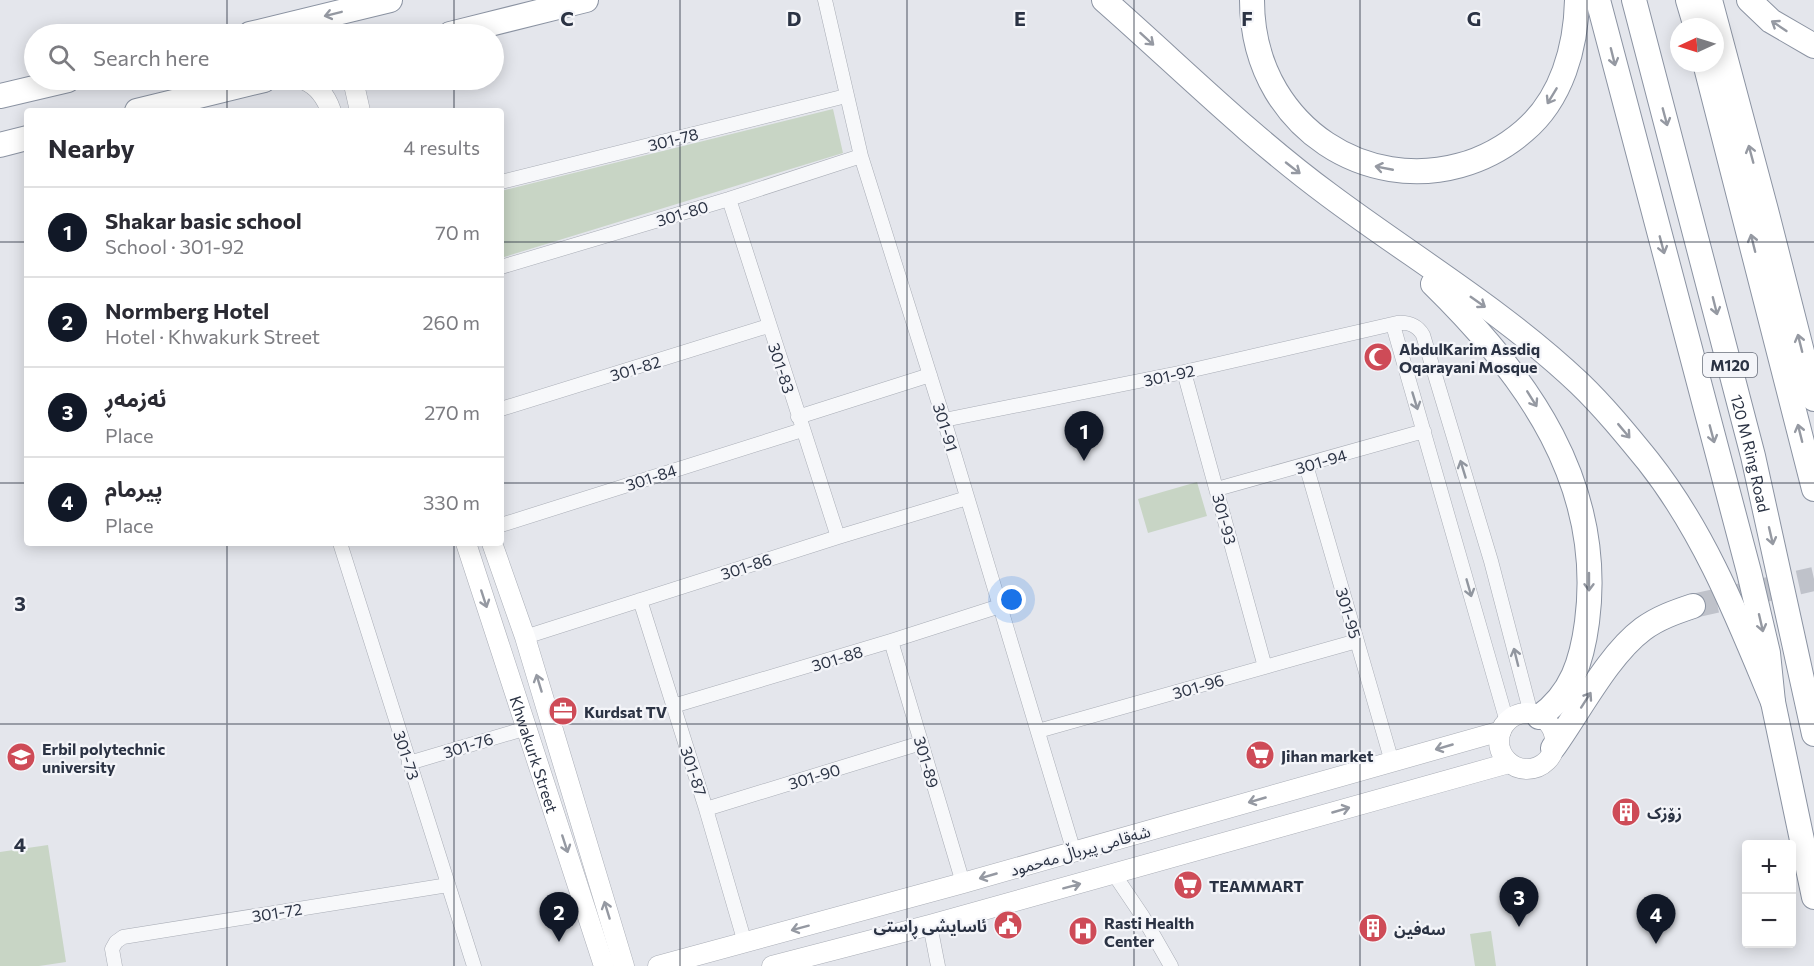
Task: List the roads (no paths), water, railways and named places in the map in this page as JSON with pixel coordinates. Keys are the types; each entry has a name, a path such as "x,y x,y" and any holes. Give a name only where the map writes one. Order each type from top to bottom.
{"highway":[{"path":"291,24 390,0"},
{"path":"490,24 586,0"},
{"path":"1104,0 1276,154 1423,274 1460,310 1528,393 1568,468 1580,502 1588,548 1588,611 1584,641 1574,678 1557,701 1535,715"},
{"path":"1252,0 1260,57 1270,81 1297,120 1335,151 1379,168 1415,171 1445,169 1466,164 1488,155 1525,130 1551,97 1564,74 1572,50 1577,20 1577,0"},
{"path":"1599,0 1749,572 1768,653 1773,702 1814,897"},
{"name":"120 M Ring Road","path":"1634,0 1753,456 1814,734"},
{"path":"1688,0 1693,18"},
{"path":"1710,0 1814,399"},
{"path":"1749,0 1771,21 1814,46"},
{"name":"M120","path":"1707,72 1814,489"},
{"path":"0,96 26,90"},
{"path":"149,108 223,90"},
{"path":"0,145 24,139"},
{"path":"1328,195 1538,347 1619,425 1677,501 1712,561 1773,702"},
{"path":"1553,748 1613,660 1632,639 1655,621 1693,606"}],"main road":[{"path":"319,90 330,108"},
{"path":"355,90 359,108"},
{"name":"Khwakurk Street","path":"467,546 527,728 607,952 624,966"},
{"name":"Khwakurk Street","path":"493,546 525,637 607,952"},
{"name":"شەقامی پیرباڵ مەحمود","path":"658,966 1392,762 1504,727 1518,715 1535,715"},
{"path":"1535,715 1545,721 1553,732 1553,748"},
{"path":"1504,727 1500,748 1509,763"},
{"name":"شەقامی پیرباڵ مەحمود","path":"772,966 930,925 1509,763 1524,769 1540,766 1551,755 1553,748"}],"street":[{"name":"301-91","path":"825,0 861,156 944,420 1074,852"},
{"name":"301-78","path":"504,181 846,96"},
{"name":"301-80","path":"504,266 729,199 861,156"},
{"name":"301-83","path":"729,199 768,327 838,537"},
{"path":"1504,727 1425,431 1393,325 1408,323 1419,328 1423,335 1535,715"},
{"name":"301-92","path":"944,420 1185,372 1393,325"},
{"name":"301-82","path":"504,408 768,327"},
{"name":"301-93","path":"1185,372 1265,667"},
{"name":"301-84","path":"504,524 800,423 930,375"},
{"name":"301-94","path":"1217,489 1425,431"},
{"name":"301-95","path":"1306,465 1392,762"},
{"name":"301-86","path":"525,637 967,498"},
{"name":"301-73","path":"341,546 474,966"},
{"name":"301-87","path":"640,600 706,809 745,943"},
{"name":"301-88","path":"673,706 1000,606"},
{"name":"301-89","path":"891,641 963,883"},
{"name":"301-96","path":"1038,731 1357,641"},
{"name":"301-76","path":"409,763 527,728"},
{"name":"301-90","path":"706,809 921,743"},
{"path":"1114,874 1143,917 1171,966"},
{"name":"301-72","path":"115,966 112,949 123,937 448,885"},
{"path":"930,925 938,966"}],"tunnel":[{"path":"1693,606 1814,579"}],"place":[{"name":"AbdulKarim Assdiq Oqarayani Mosque","path":"1378,357"},
{"name":"Shakar basic school","path":"1084,461"},
{"name":"Kurdsat TV","path":"563,711"},
{"name":"Jihan market","path":"1260,755"},
{"name":"Erbil polytechnic university","path":"21,757"},
{"name":"زۆزک","path":"1626,812"},
{"name":"TEAMMART","path":"1188,885"},
{"name":"ئاسایشی ڕاستی","path":"1008,925"},
{"name":"ئەزمەڕ","path":"1519,927"},
{"name":"سەفین","path":"1373,928"},
{"name":"Rasti Health Center","path":"1083,931"},
{"name":"Normberg Hotel","path":"559,942"},
{"name":"پیرمام","path":"1656,944"}]}
